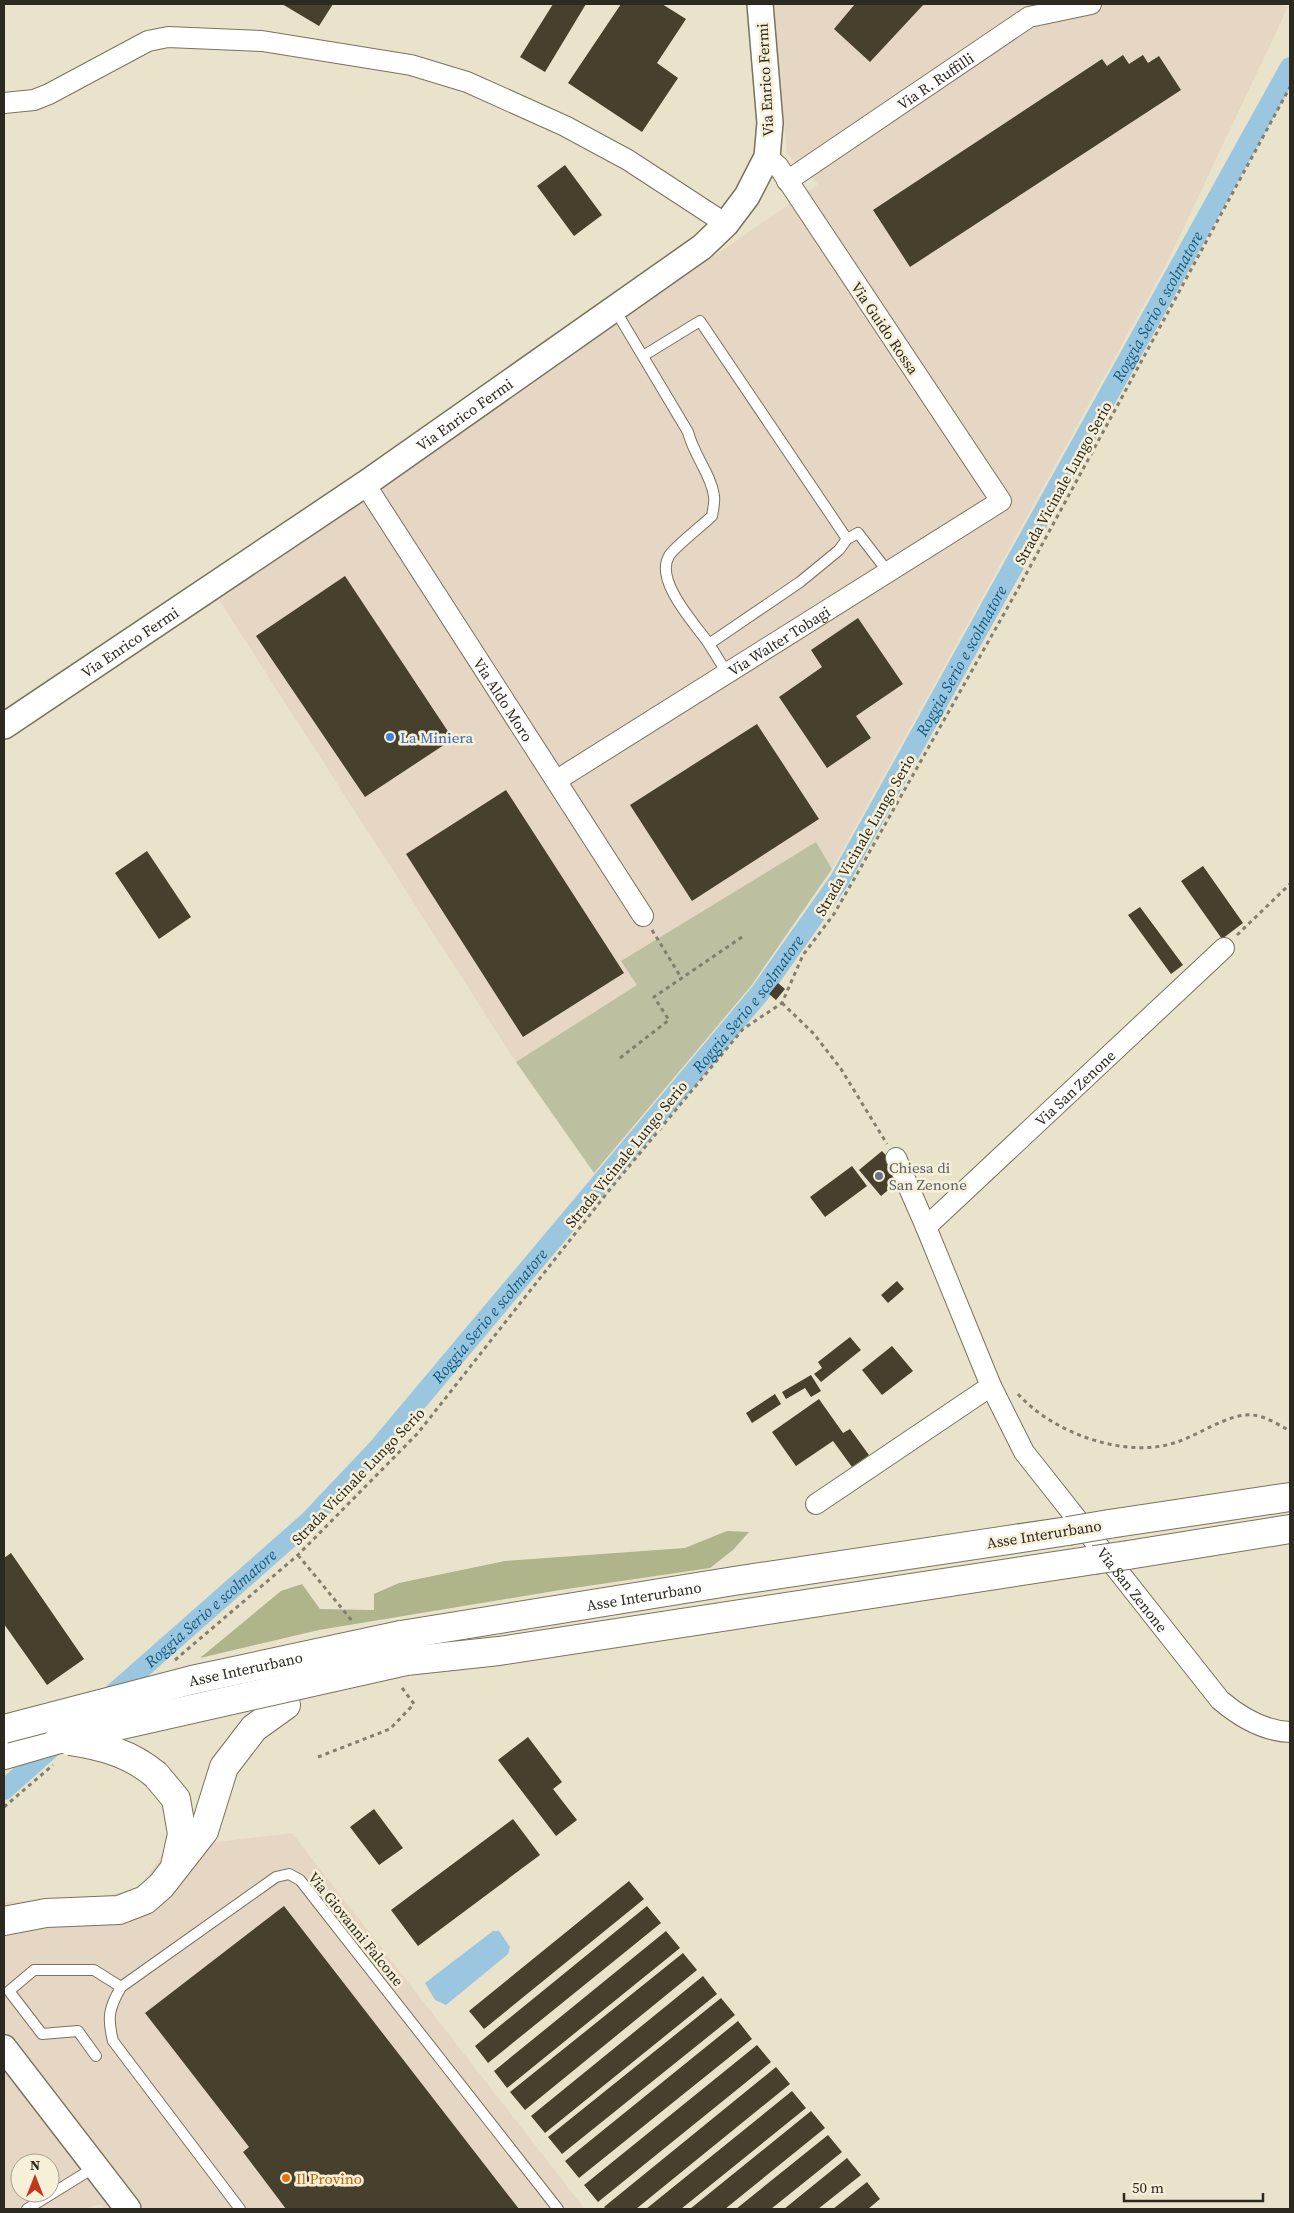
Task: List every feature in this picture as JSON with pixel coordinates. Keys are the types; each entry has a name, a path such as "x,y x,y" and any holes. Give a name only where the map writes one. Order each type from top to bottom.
{"highway":[{"name":"Asse Interurbano","path":"4,1729 192,1680 402,1634 734,1581 1290,1497"},
{"name":"Asse Interurbano","path":"4,1755 58,1750 406,1661 499,1651 1290,1529"},
{"path":"4,1921 46,1913 107,1912 132,1906 145,1900 161,1886 204,1831 224,1767 254,1728 286,1706 329,1693 406,1661"},
{"path":"58,1750 113,1750 141,1762 156,1775 176,1799 182,1834 175,1867"}],"street":[{"name":"Via Enrico Fermi","path":"4,726 365,484 702,247 726,224 747,196 767,156 769,114 760,4"},
{"name":"Via R. Ruffilli","path":"787,181 1029,17 1092,4"},
{"path":"4,103 34,100 49,94 136,47 158,38 252,40 347,53 411,65 467,82 564,126 628,160 726,224"},
{"name":"Via Guido Rossa","path":"767,156 778,166 1001,501"},
{"name":"Via Aldo Moro","path":"365,484 643,916"},
{"name":"Via Walter Tobagi","path":"557,780 1001,501"},
{"name":"Via San Zenone","path":"926,1227 1224,948"},
{"name":"Via San Zenone","path":"896,1158 991,1386 1024,1452 1220,1700 1237,1715 1280,1732 1290,1732"},
{"path":"816,1504 991,1386"},
{"path":"4,2048 128,2209"}],"lane":[{"path":"614,308 688,432 692,449 710,480 714,498 712,516 668,556 666,575 670,588 727,673"},
{"path":"643,356 700,321 847,539"},
{"path":"709,644 800,582 839,550 847,539 858,533 888,572"},
{"name":"Via Giovanni Falcone","path":"240,2209 113,2040 109,2023 111,2004 121,1987 276,1877 289,1874 300,1880 558,2209"},
{"path":"96,2056 78,2031 42,2034 9,1992 34,1970 94,1970 121,1987"},
{"path":"27,2209 96,2166"}],"path":[{"name":"Strada Vicinale Lungo Serio","path":"170,1665 298,1555 418,1433 611,1188 743,1029 782,1003 804,955 834,914 1018,589 1290,87"},
{"path":"1224,948 1290,884"},
{"path":"643,916 682,979"},
{"path":"620,1058 669,1020 654,998 745,935"},
{"path":"782,1003 814,1034 841,1069 896,1158"},
{"path":"1016,1392 1040,1415 1081,1434 1119,1447 1146,1449 1176,1443 1227,1420 1251,1415 1272,1421 1290,1431"},
{"path":"4,1807 58,1750"}],"shaded area":[{"path":"773,4 1277,4 1288,7 1167,263 832,869 815,843 621,961 638,985 516,1062 219,600 818,184 787,154"},
{"path":"292,1833 585,2209 104,2209 100,2204 84,2209 4,2209 4,1902 96,1898 139,1888 167,1848"}],"green space":[{"path":"816,842 832,869 751,986 594,1173 516,1062 637,985 621,961"},
{"path":"727,1531 749,1532 733,1550 710,1568 560,1590 319,1630 200,1658 281,1591 302,1584 320,1609 374,1610 374,1594 399,1583 505,1561 685,1548"}],"water":[{"path":"493,1931 499,1931 510,1947 508,1954 446,2005 435,2000 425,1983"}],"building":[{"path":"282,4 333,4 319,26"},
{"path":"553,4 586,4 545,72 520,57"},
{"path":"621,4 662,4 686,19 657,63 678,78 642,132 568,83"},
{"path":"855,4 924,4 870,62 834,29"},
{"path":"1123,55 1129,64 1143,55 1148,63 1159,56 1181,90 910,267 873,210 1102,59 1107,66"},
{"path":"565,165 602,215 574,236 537,186"},
{"path":"345,576 453,739 365,797 256,636"},
{"path":"858,618 903,684 856,716 871,738 827,768 779,697 822,667 811,650"},
{"path":"757,724 819,819 692,901 630,805"},
{"path":"506,790 624,973 523,1037 406,854"},
{"path":"147,851 191,917 159,939 115,873"},
{"path":"1203,866 1243,923 1222,939 1181,881"},
{"path":"1140,907 1183,965 1171,974 1128,915"},
{"path":"778,983 785,989 776,1000 769,994"},
{"name":"Chiesa di San Zenone","path":"882,1151 894,1164 888,1170 898,1182 881,1196 859,1170"},
{"path":"852,1166 867,1186 825,1217 810,1197"},
{"path":"897,1281 904,1289 888,1303 881,1295"},
{"path":"850,1337 861,1350 821,1382 814,1374 822,1368 818,1362"},
{"path":"892,1346 913,1371 882,1395 862,1370"},
{"path":"811,1375 821,1391 811,1397 805,1388 786,1399 782,1392"},
{"path":"775,1394 781,1404 752,1423 746,1413"},
{"path":"819,1399 843,1433 850,1429 869,1455 852,1467 833,1441 796,1466 772,1432"},
{"path":"11,1553 84,1659 47,1685 4,1624 4,1558"},
{"path":"528,1737 562,1782 553,1789 577,1820 556,1836 498,1760"},
{"path":"374,1809 403,1848 379,1865 350,1827"},
{"path":"513,1819 540,1855 418,1946 391,1910"},
{"path":"629,1881 644,1899 484,2029 469,2011"},
{"path":"284,1906 519,2209 286,2209 243,2152 249,2147 145,2013"},
{"path":"647,1906 661,1923 488,2063 475,2046"},
{"path":"666,1931 680,1948 507,2088 494,2071"},
{"path":"683,1953 697,1970 525,2110 510,2092"},
{"path":"703,1976 717,1994 545,2133 531,2116"},
{"path":"721,1998 735,2015 562,2154 548,2137"},
{"path":"738,2021 752,2039 579,2178 565,2161"},
{"path":"757,2045 771,2062 598,2202 584,2185"},
{"path":"776,2067 790,2084 636,2209 606,2209 604,2207"},
{"path":"792,2091 806,2108 681,2209 646,2209"},
{"path":"811,2111 825,2128 725,2209 690,2209"},
{"path":"828,2135 842,2152 771,2209 736,2209"},
{"path":"847,2158 861,2175 818,2209 784,2209"},
{"path":"867,2182 880,2199 868,2209 833,2209"}],"waterway":[{"name":"Roggia Serio e scolmatore","path":"106,1700 309,1521 379,1447 760,993 839,881 1290,67"},
{"name":"Roggia Serio e scolmatore","path":"4,1790 58,1742"}],"place":[{"name":"La Miniera","path":"390,737"},
{"name":"Chiesa di San Zenone","path":"879,1176"},
{"name":"Il Provino","path":"286,2178"}]}
